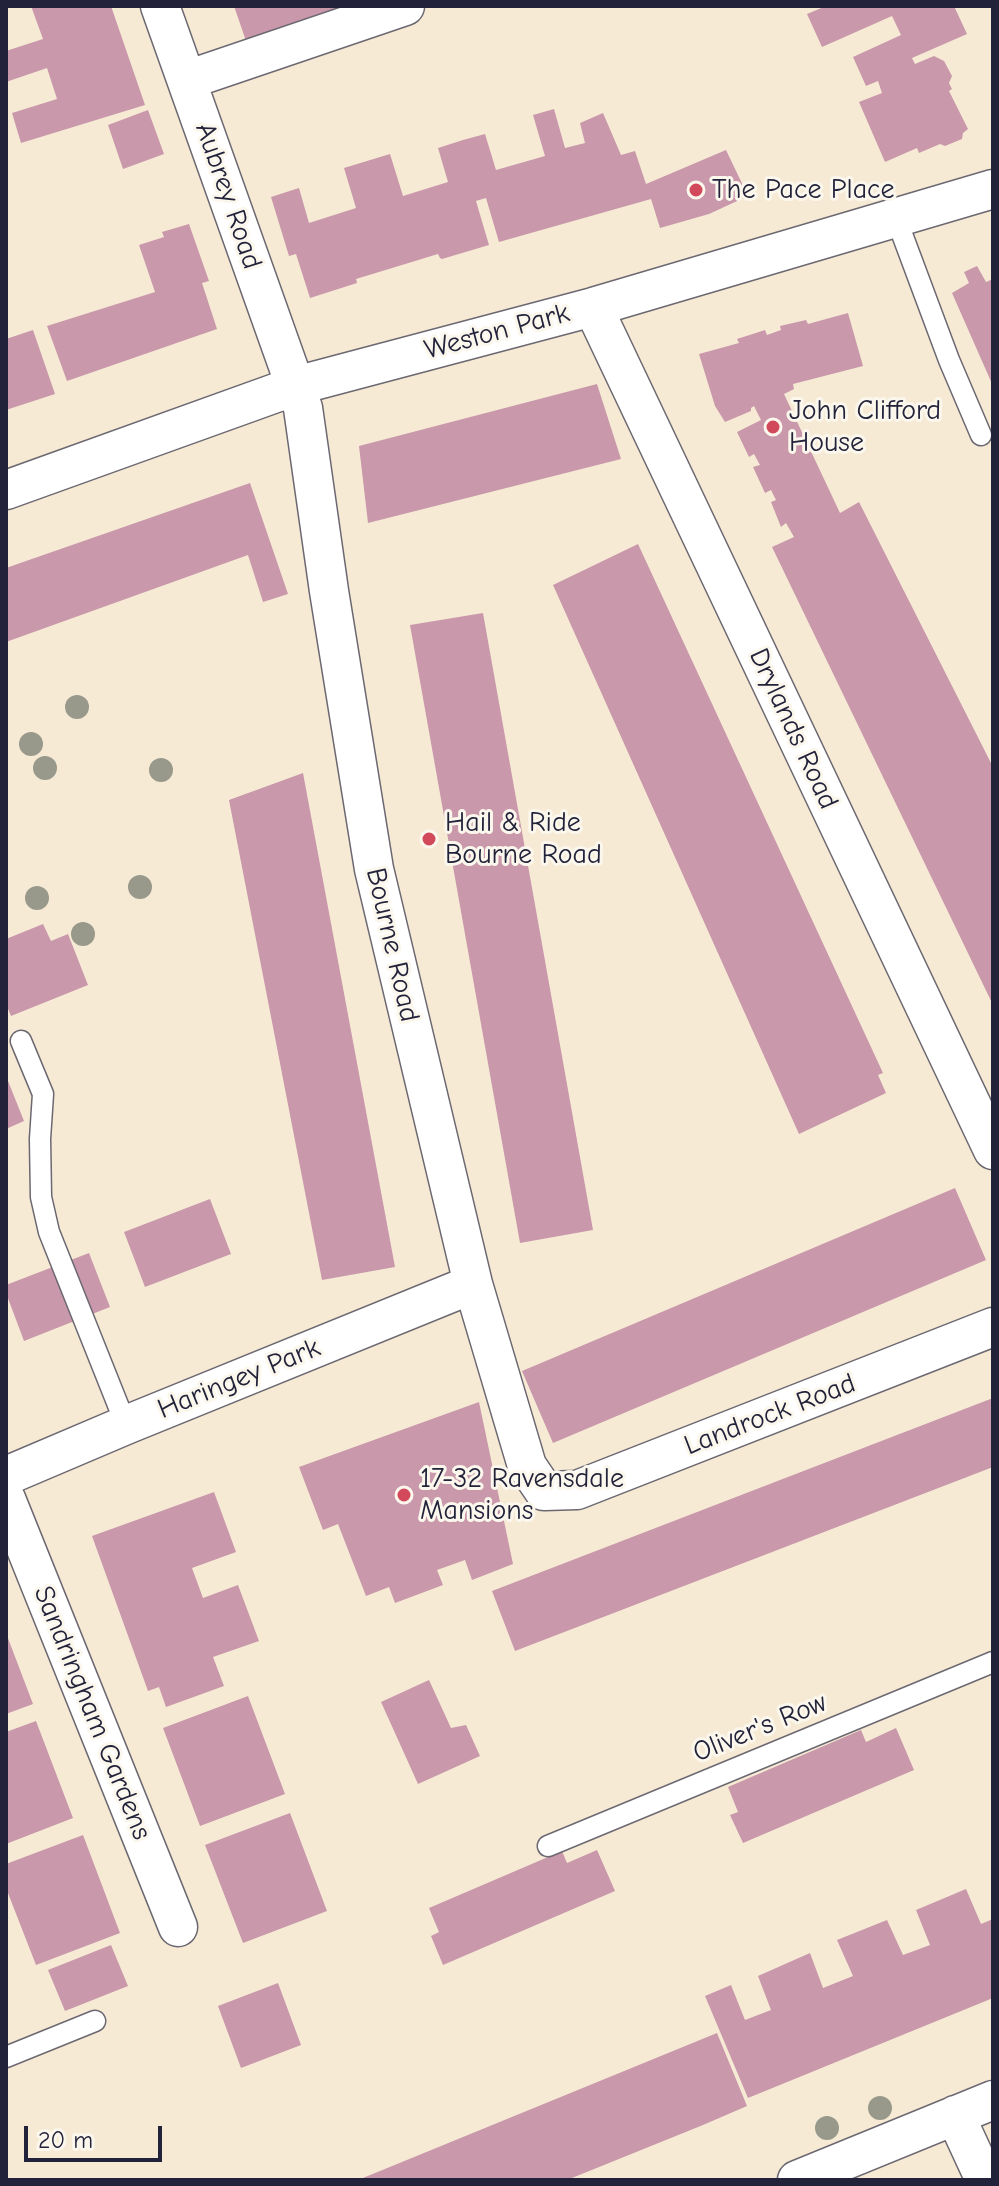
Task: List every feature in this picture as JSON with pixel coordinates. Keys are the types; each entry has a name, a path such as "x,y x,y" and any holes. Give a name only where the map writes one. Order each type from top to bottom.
{"street":[{"name":"Aubrey Road","path":"160,6 295,386"},
{"path":"187,80 405,6"},
{"name":"Weston Park","path":"6,490 295,386 593,307 993,189"},
{"name":"Drylands Road","path":"593,307 993,1150"},
{"name":"Bourne Road","path":"295,386 303,408 374,869 473,1284 527,1466 544,1491"},
{"name":"Haringey Park","path":"7,1478 126,1425 473,1284"},
{"name":"Landrock Road","path":"544,1491 577,1490 993,1327"},
{"name":"Sandringham Gardens","path":"7,1478 178,1927"},
{"path":"797,2180 993,2100"},
{"path":"955,2115 985,2180"}],"lane":[{"path":"896,218 949,360 981,435"},
{"path":"21,1041 43,1094 41,1197 49,1232 126,1425"},
{"name":"Oliver's Row","path":"548,1846 993,1662"},
{"path":"6,2057 95,2021"}],"building":[{"path":"31,6 111,6 145,105 21,143 12,113 57,99 47,68 6,82 6,51 43,39"},
{"path":"234,6 365,6 254,48 250,38 246,41"},
{"path":"826,6 954,6 967,34 912,58 915,64 934,56 944,61 952,76 949,83 952,89 949,91 968,129 962,139 919,153 917,148 885,162 859,102 882,93 878,81 866,86 853,57 901,35 892,16 822,47 807,14"},
{"path":"554,109 565,148 585,143 580,123 603,113 621,155 635,151 646,184 726,150 748,196 709,214 660,228 651,199 499,242 486,198 476,201 489,245 442,259 438,254 356,279 357,283 310,298 296,254 289,256 271,197 299,188 309,223 356,208 344,168 390,154 403,196 448,182 438,148 463,140 485,134 496,170 545,156 533,115"},
{"path":"148,110 164,154 123,169 108,125"},
{"path":"189,224 209,281 202,283 217,329 67,381 47,326 155,292 139,245 164,237 162,232"},
{"path":"977,266 986,282 993,279 993,386 952,293 969,283 964,272"},
{"path":"848,313 863,366 793,384 794,389 784,394 840,513 859,502 993,767 993,1005 772,547 794,537 786,523 781,527 771,502 776,500 771,490 765,493 753,467 760,465 754,454 749,457 737,432 761,420 754,406 751,411 725,422 715,406 699,354 739,343 737,339 765,330 767,335 781,330 780,326 806,320 808,324"},
{"path":"33,330 55,394 6,410 6,339"},
{"path":"597,384 621,459 368,523 359,446"},
{"path":"250,483 288,594 263,602 248,555 6,642 6,568"},
{"path":"638,544 883,1073 878,1075 886,1093 799,1134 553,585"},
{"path":"483,613 593,1230 520,1243 410,625"},
{"path":"303,773 395,1267 322,1280 229,800"},
{"path":"43,924 51,941 68,934 88,985 11,1016 6,1004 6,939"},
{"path":"6,1076 24,1121 6,1129"},
{"path":"955,1188 986,1260 553,1443 522,1371"},
{"path":"210,1199 231,1254 145,1287 124,1232"},
{"path":"89,1253 110,1307 24,1341 6,1293 6,1285"},
{"path":"993,1398 993,1467 515,1651 492,1591"},
{"name":"17-32 Ravensdale Mansions","path":"479,1402 513,1564 472,1580 465,1560 437,1570 443,1585 395,1603 389,1587 366,1596 338,1524 323,1530 299,1467"},
{"path":"214,1492 236,1552 192,1568 203,1598 238,1585 259,1641 213,1657 224,1686 166,1707 159,1687 148,1691 92,1536"},
{"path":"6,1633 33,1704 6,1714"},
{"path":"429,1680 451,1728 466,1725 480,1756 418,1784 381,1702"},
{"path":"248,1696 285,1794 200,1826 163,1728"},
{"path":"36,1721 73,1818 6,1844 6,1732"},
{"path":"896,1728 914,1770 743,1843 730,1815 738,1812 728,1787 861,1730 866,1742"},
{"path":"290,1813 327,1911 243,1943 205,1845"},
{"path":"83,1835 120,1933 36,1965 6,1888 6,1864"},
{"path":"597,1850 615,1891 443,1965 431,1936 439,1932 429,1908 562,1851 567,1863"},
{"path":"966,1889 981,1924 993,1919 993,1998 748,2098 705,1996 731,1985 745,2020 771,2010 758,1976 810,1953 823,1988 853,1976 837,1940 887,1920 903,1955 930,1945 916,1910"},
{"path":"111,1945 128,1986 65,2011 48,1970"},
{"path":"278,1983 301,2045 241,2068 218,2006"},
{"path":"717,2033 747,2106 703,2125 567,2180 358,2180"}],"place":[{"name":"The Pace Place","path":"696,190"},
{"name":"John Clifford House","path":"773,427"},
{"name":"Hail & Ride Bourne Road","path":"429,839"},
{"name":"17-32 Ravensdale Mansions","path":"404,1495"}]}
